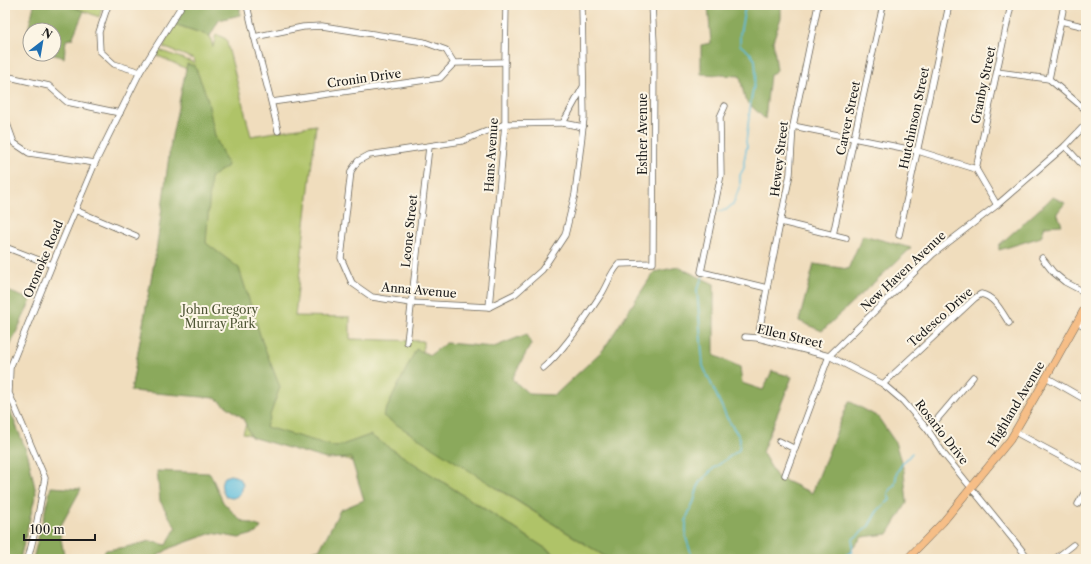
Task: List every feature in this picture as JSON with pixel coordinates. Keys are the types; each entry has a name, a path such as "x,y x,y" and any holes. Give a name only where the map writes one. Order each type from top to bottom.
{"main road":[{"name":"Highland Avenue","path":"907,559 943,522 972,488 1015,432 1086,306"}],"street":[{"path":"108,5 99,32 100,51 114,64 140,72"},
{"name":"Oronoke Road","path":"28,559 36,527 45,478 9,393 10,368 95,163 140,72 182,5"},
{"path":"247,5 278,131"},
{"name":"Hans Avenue","path":"489,307 506,124 504,62 506,5"},
{"path":"489,307 515,294 542,270 565,235 575,194 583,127 582,5"},
{"name":"Esther Avenue","path":"543,368 557,355 596,302 615,270 621,263 653,263 654,43 652,5"},
{"name":"Hewey Street","path":"758,338 790,174 793,126 818,5"},
{"name":"Carver Street","path":"833,235 884,5"},
{"name":"Hutchinson Street","path":"899,235 949,5"},
{"name":"Granby Street","path":"976,169 1011,5"},
{"path":"1049,79 1064,5"},
{"path":"1061,22 1086,28"},
{"path":"254,37 303,27 322,26 424,42 446,50 454,64 504,62"},
{"name":"Cronin Drive","path":"272,102 440,78 454,64"},
{"path":"997,72 1049,79 1086,110"},
{"path":"5,76 49,86 67,102 120,113"},
{"path":"563,123 583,87"},
{"path":"725,106 720,117 721,175 701,272 767,288"},
{"path":"5,118 14,143 29,153 95,163"},
{"name":"Anna Avenue","path":"489,307 411,302 372,297 352,283 341,258 351,170 358,161 369,155 462,141 506,124 563,123 583,127"},
{"name":"New Haven Avenue","path":"785,475 829,356 933,254 997,205 1065,146 1086,124"},
{"path":"793,126 918,151 976,169 997,205"},
{"path":"1065,146 1086,169"},
{"name":"Leone Street","path":"407,342 429,147"},
{"path":"75,210 136,236"},
{"path":"781,222 846,238"},
{"path":"5,247 52,265"},
{"path":"1042,258 1052,272 1065,282 1086,292"},
{"name":"Tedesco Drive","path":"883,384 981,294 988,296 993,300 1009,323"},
{"path":"1077,322 1086,327"},
{"name":"Ellen Street","path":"745,337 758,338 829,356"},
{"name":"Rosario Drive","path":"829,356 883,384 903,401 928,430 943,453 1029,559"},
{"path":"928,430 972,377"},
{"path":"1046,377 1086,400"},
{"path":"1015,432 1086,470"},
{"path":"779,441 795,449"},
{"path":"1078,504 1086,490"},
{"path":"1055,559 1074,544"}],"green space":[{"path":"34,5 69,5 84,11 72,39 66,40 64,58 62,57 62,22 30,22"},
{"path":"69,5 103,5 99,17"},
{"path":"186,5 240,5 240,15 219,20 210,36 174,24"},
{"path":"708,5 781,5 781,18 773,41 777,70 770,75 765,119 745,100 740,76 701,74 701,45 711,43"},
{"name":"John Gregory Murray Park","path":"174,24 210,36 213,47 216,34 226,39 251,136 316,125 295,316 350,317 350,339 423,341 423,373 496,488 609,559 562,559 437,478 311,453 243,433 258,390 131,391 189,70 156,55 159,50 195,63 194,59 163,47"},
{"path":"187,64 195,66 207,97 215,136 228,166 211,177 206,243 239,268 262,341 280,387 266,427 336,447 370,435 562,559 283,559 320,549 340,510 364,500 351,458 326,459 251,437 243,418 215,398 131,391 156,252 171,141"},
{"path":"1053,197 1065,203 1057,213 1062,225 1045,226 1041,237 999,250 999,245"},
{"path":"863,235 911,248 822,331 799,321 814,264 848,269"},
{"path":"678,267 714,284 714,355 740,367 742,383 763,390 772,371 792,377 762,452 777,477 812,493 849,401 878,417 895,442 904,471 907,503 888,534 862,537 844,559 609,559 383,416 416,349 430,355 446,343 494,347 527,334 531,344 512,379 529,394 555,395 603,350 654,272"},
{"path":"5,290 31,300 5,357"},
{"path":"5,398 28,455 36,493 20,559 5,559"},
{"path":"157,471 210,473 223,502 240,520 261,527 257,533 239,538 212,533 170,548 153,559 99,559 106,550 150,541 166,545 176,528 160,501"},
{"path":"51,487 81,489 59,529 65,559 33,559"}],"water":[{"path":"230,475 237,477 243,484 243,488 239,495 232,498 225,496 222,490 222,481 226,476"}],"waterway":[{"path":"718,211 726,210 733,204 740,186 740,175 744,168 751,100 756,75 755,60 750,53 740,45 744,5"},
{"path":"693,559 686,538 686,519 694,501 699,483 714,468 739,450 740,438 727,418 703,366 697,289 703,276"},
{"path":"838,559 852,552 853,539 868,527 878,510 890,500 888,493 895,484 897,472 912,453"}]}
